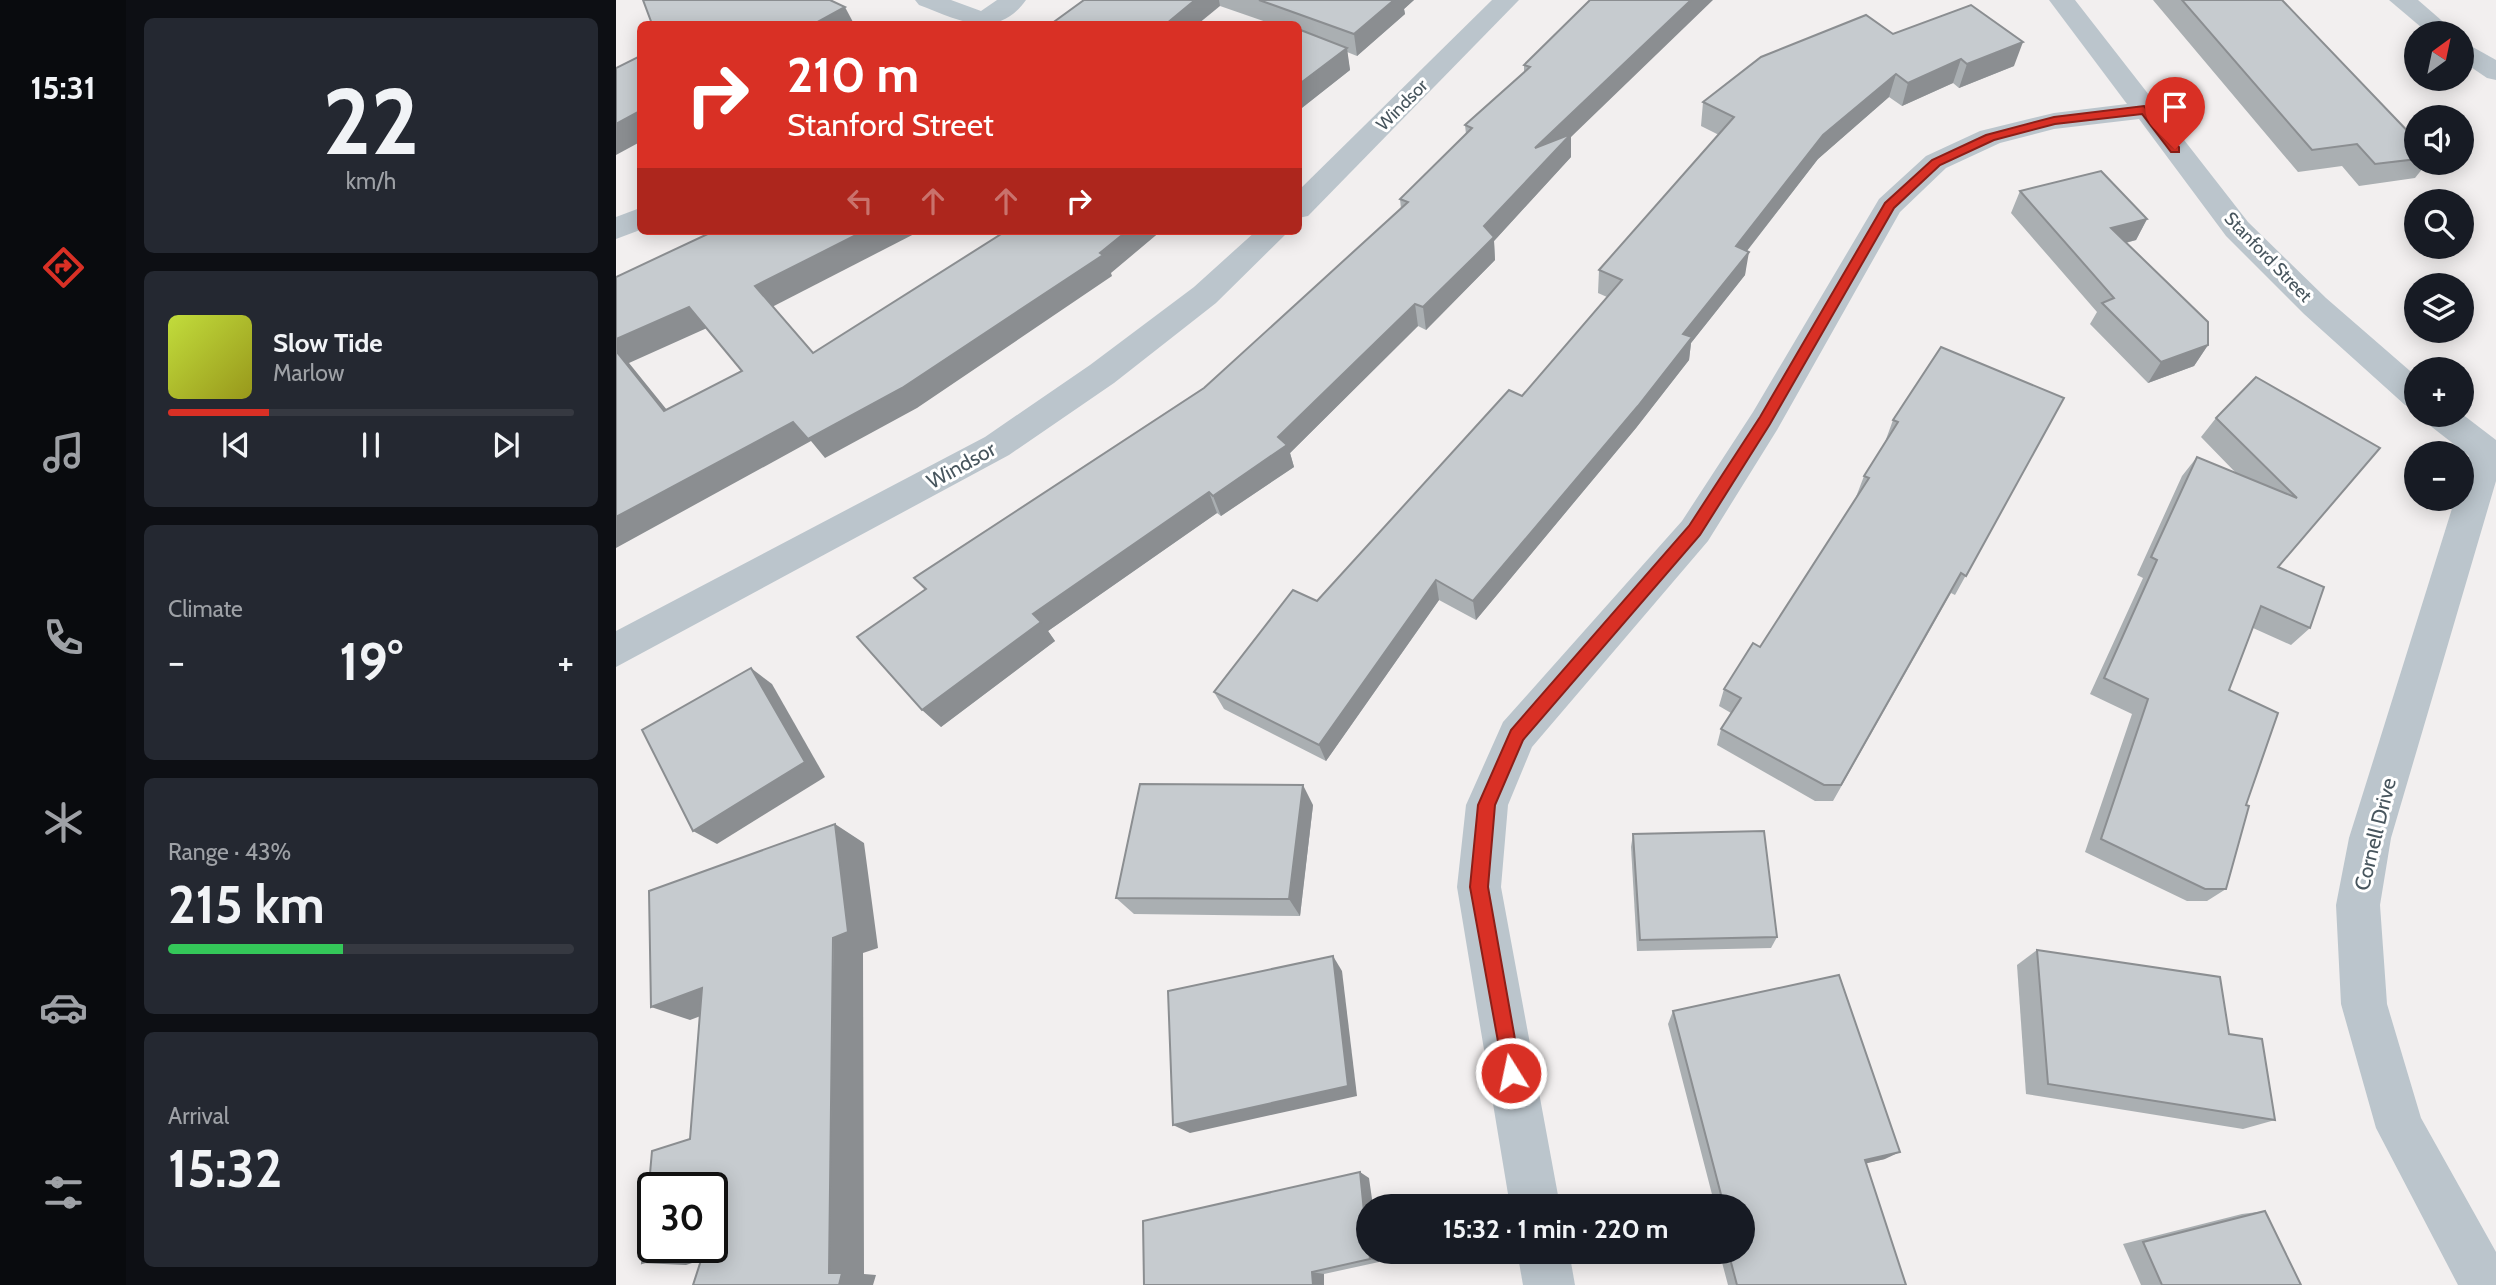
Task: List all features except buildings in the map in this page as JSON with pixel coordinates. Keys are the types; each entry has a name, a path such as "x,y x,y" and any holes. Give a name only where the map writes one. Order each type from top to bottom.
{"street":[{"path":"928,0 976,21"},
{"path":"984,21 1013,0"},
{"name":"Windsor","path":"1302,205 1506,0"},
{"name":"Stanford Street","path":"2062,0 2237,229 2315,306 2404,385"},
{"path":"2402,0 2428,21"},
{"path":"2474,57 2496,72"},
{"path":"1533,1194 1479,887 1487,805 1517,735 1695,531 1765,421 1889,206 1936,162 1990,137 2054,121 2144,110"},
{"path":"616,229 637,219"},
{"name":"Windsor","path":"616,650 997,446 1102,374 1195,303 1270,235"},
{"path":"2455,427 2491,456"},
{"name":"Cornell Drive","path":"2486,1285 2400,1128 2364,1003 2358,905 2370,838 2491,456"},
{"path":"1545,1264 1549,1285"}],"route":[{"path":"1511,1073 1479,887 1487,805 1517,735 1695,531 1765,421 1839,288 1889,206 1936,162 1990,137 2054,121 2144,110 2175,149"}]}
